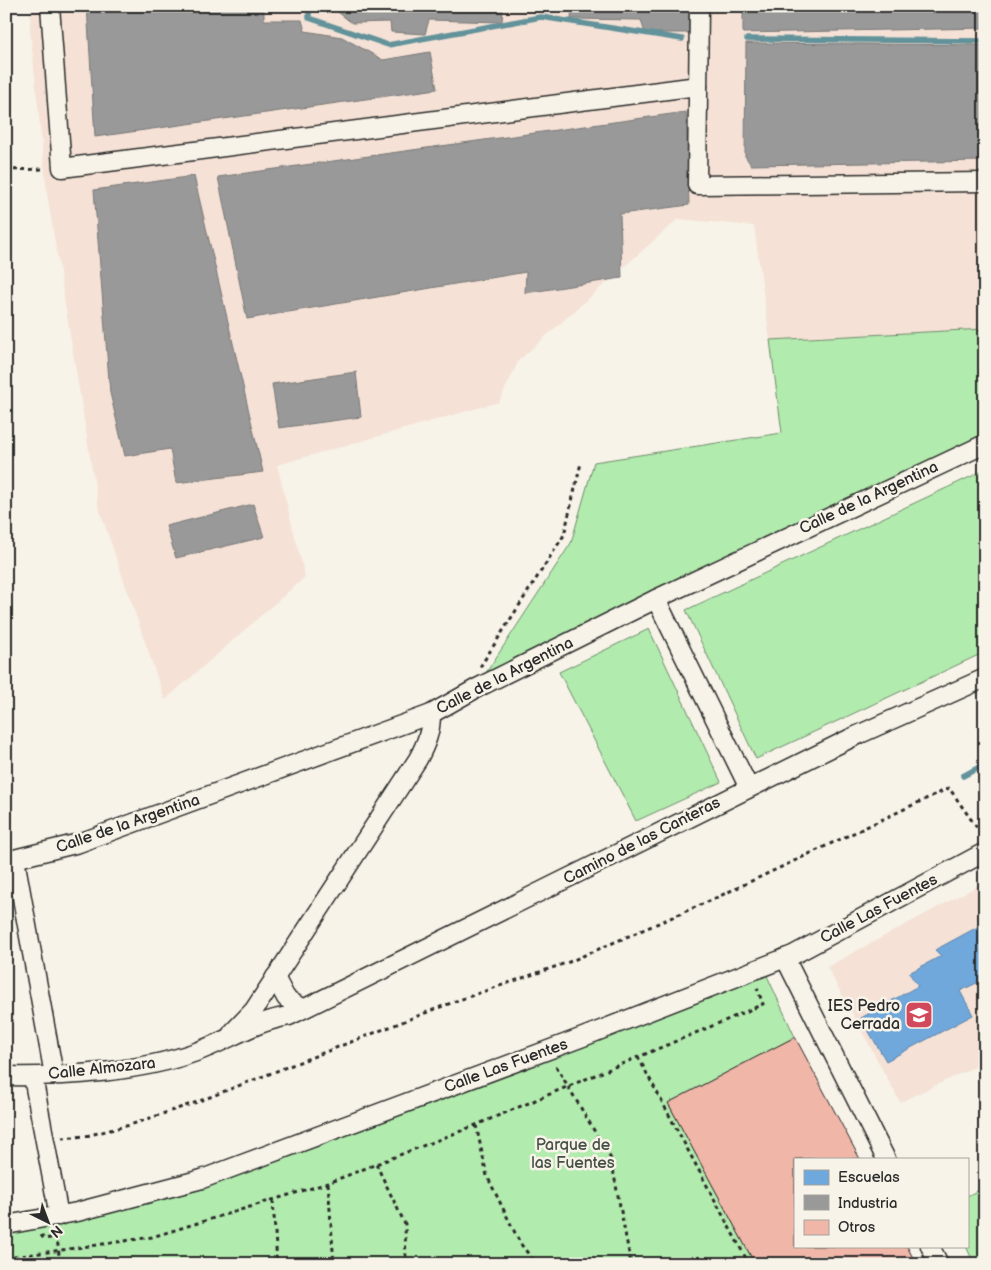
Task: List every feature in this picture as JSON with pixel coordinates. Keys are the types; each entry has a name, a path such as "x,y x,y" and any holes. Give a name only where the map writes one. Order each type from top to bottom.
{"street":[{"path":"50,6 62,168 698,86"},
{"path":"699,6 697,185 985,182"},
{"name":"Calle de la Argentina","path":"10,860 80,843 431,714 477,688 656,599 985,444"},
{"path":"656,599 749,788"},
{"name":"Camino de las Canteras","path":"224,1040 283,1017 851,738 985,678"},
{"path":"224,1040 254,1010 418,760 427,742 431,714"},
{"name":"Calle Las Fuentes","path":"6,1225 59,1216 202,1179 547,1050 785,958 985,852"},
{"path":"10,860 54,1075"},
{"path":"785,958 885,1158"},
{"path":"275,977 286,998 301,1008"},
{"path":"264,995 272,1009 283,1017"},
{"name":"Calle Almozara","path":"6,1076 34,1077 144,1066 198,1052 224,1040"},
{"path":"34,1077 59,1216"},
{"path":"931,1248 939,1264"}],"path":[{"path":"6,170 62,168"},
{"path":"476,673 564,535 581,463"},
{"path":"58,1138 86,1136 197,1102 456,1001 569,962 724,894 949,788 980,832"},
{"path":"6,1258 152,1237 328,1183 476,1125 736,1016"},
{"path":"547,1050 611,1159 631,1264"},
{"path":"638,1057 749,1264"},
{"path":"476,1125 487,1176 520,1243 536,1264"},
{"path":"376,1164 405,1224 406,1264"},
{"path":"328,1183 334,1264"},
{"path":"272,1200 277,1264"},
{"path":"41,1231 41,1237 44,1239 57,1237 60,1264"}],"shaded area":[{"path":"31,6 985,6 985,329 770,340 754,226 678,219 519,360 499,402 277,465 305,577 165,700 98,505 47,193 30,29"},
{"name":"IES Pedro Cerrada","path":"985,882 985,1062 900,1102 827,967"}],"green space":[{"path":"985,329 985,433 484,676 571,543 594,462 782,433 770,340"},
{"path":"985,470 985,652 756,759 686,610"},
{"path":"649,629 721,782 636,821 559,672"},
{"name":"Parque de las Fuentes","path":"763,967 795,1037 668,1103 755,1264 6,1264 6,1225 38,1221 308,1139"},
{"path":"985,1187 985,1264 974,1264 967,1248 968,1196"}],"building: Escuelas":[{"path":"985,923 985,979 960,991 973,1015 886,1061 861,1018 918,986 909,973 941,956 935,950"}],"building: Industria":[{"path":"87,6 264,6 264,20 302,20 305,31 342,37 383,60 430,52 437,89 95,137"},
{"path":"330,6 533,6 503,7 502,22 429,20 425,34 391,32 390,22 352,23"},
{"path":"572,6 689,6 689,33 645,33 641,20 571,19"},
{"path":"743,6 985,6 985,28 743,33"},
{"path":"746,43 985,45 985,161 751,165 745,156"},
{"path":"686,112 689,205 620,214 622,278 525,293 526,272 247,319 218,177"},
{"path":"194,176 263,472 176,483 170,449 125,456 110,393 94,190"},
{"path":"356,372 361,417 279,428 272,384"},
{"path":"253,504 264,537 176,558 166,526"}],"building: Otros":[{"path":"795,1037 859,1158 794,1158 794,1248 908,1248 916,1264 755,1264 668,1103"}],"waterway":[{"path":"309,6 309,18 388,45 541,17 682,39"},
{"path":"747,39 985,41"},
{"path":"963,776 985,764"}],"place":[{"name":"IES Pedro Cerrada","path":"919,1015"}]}
